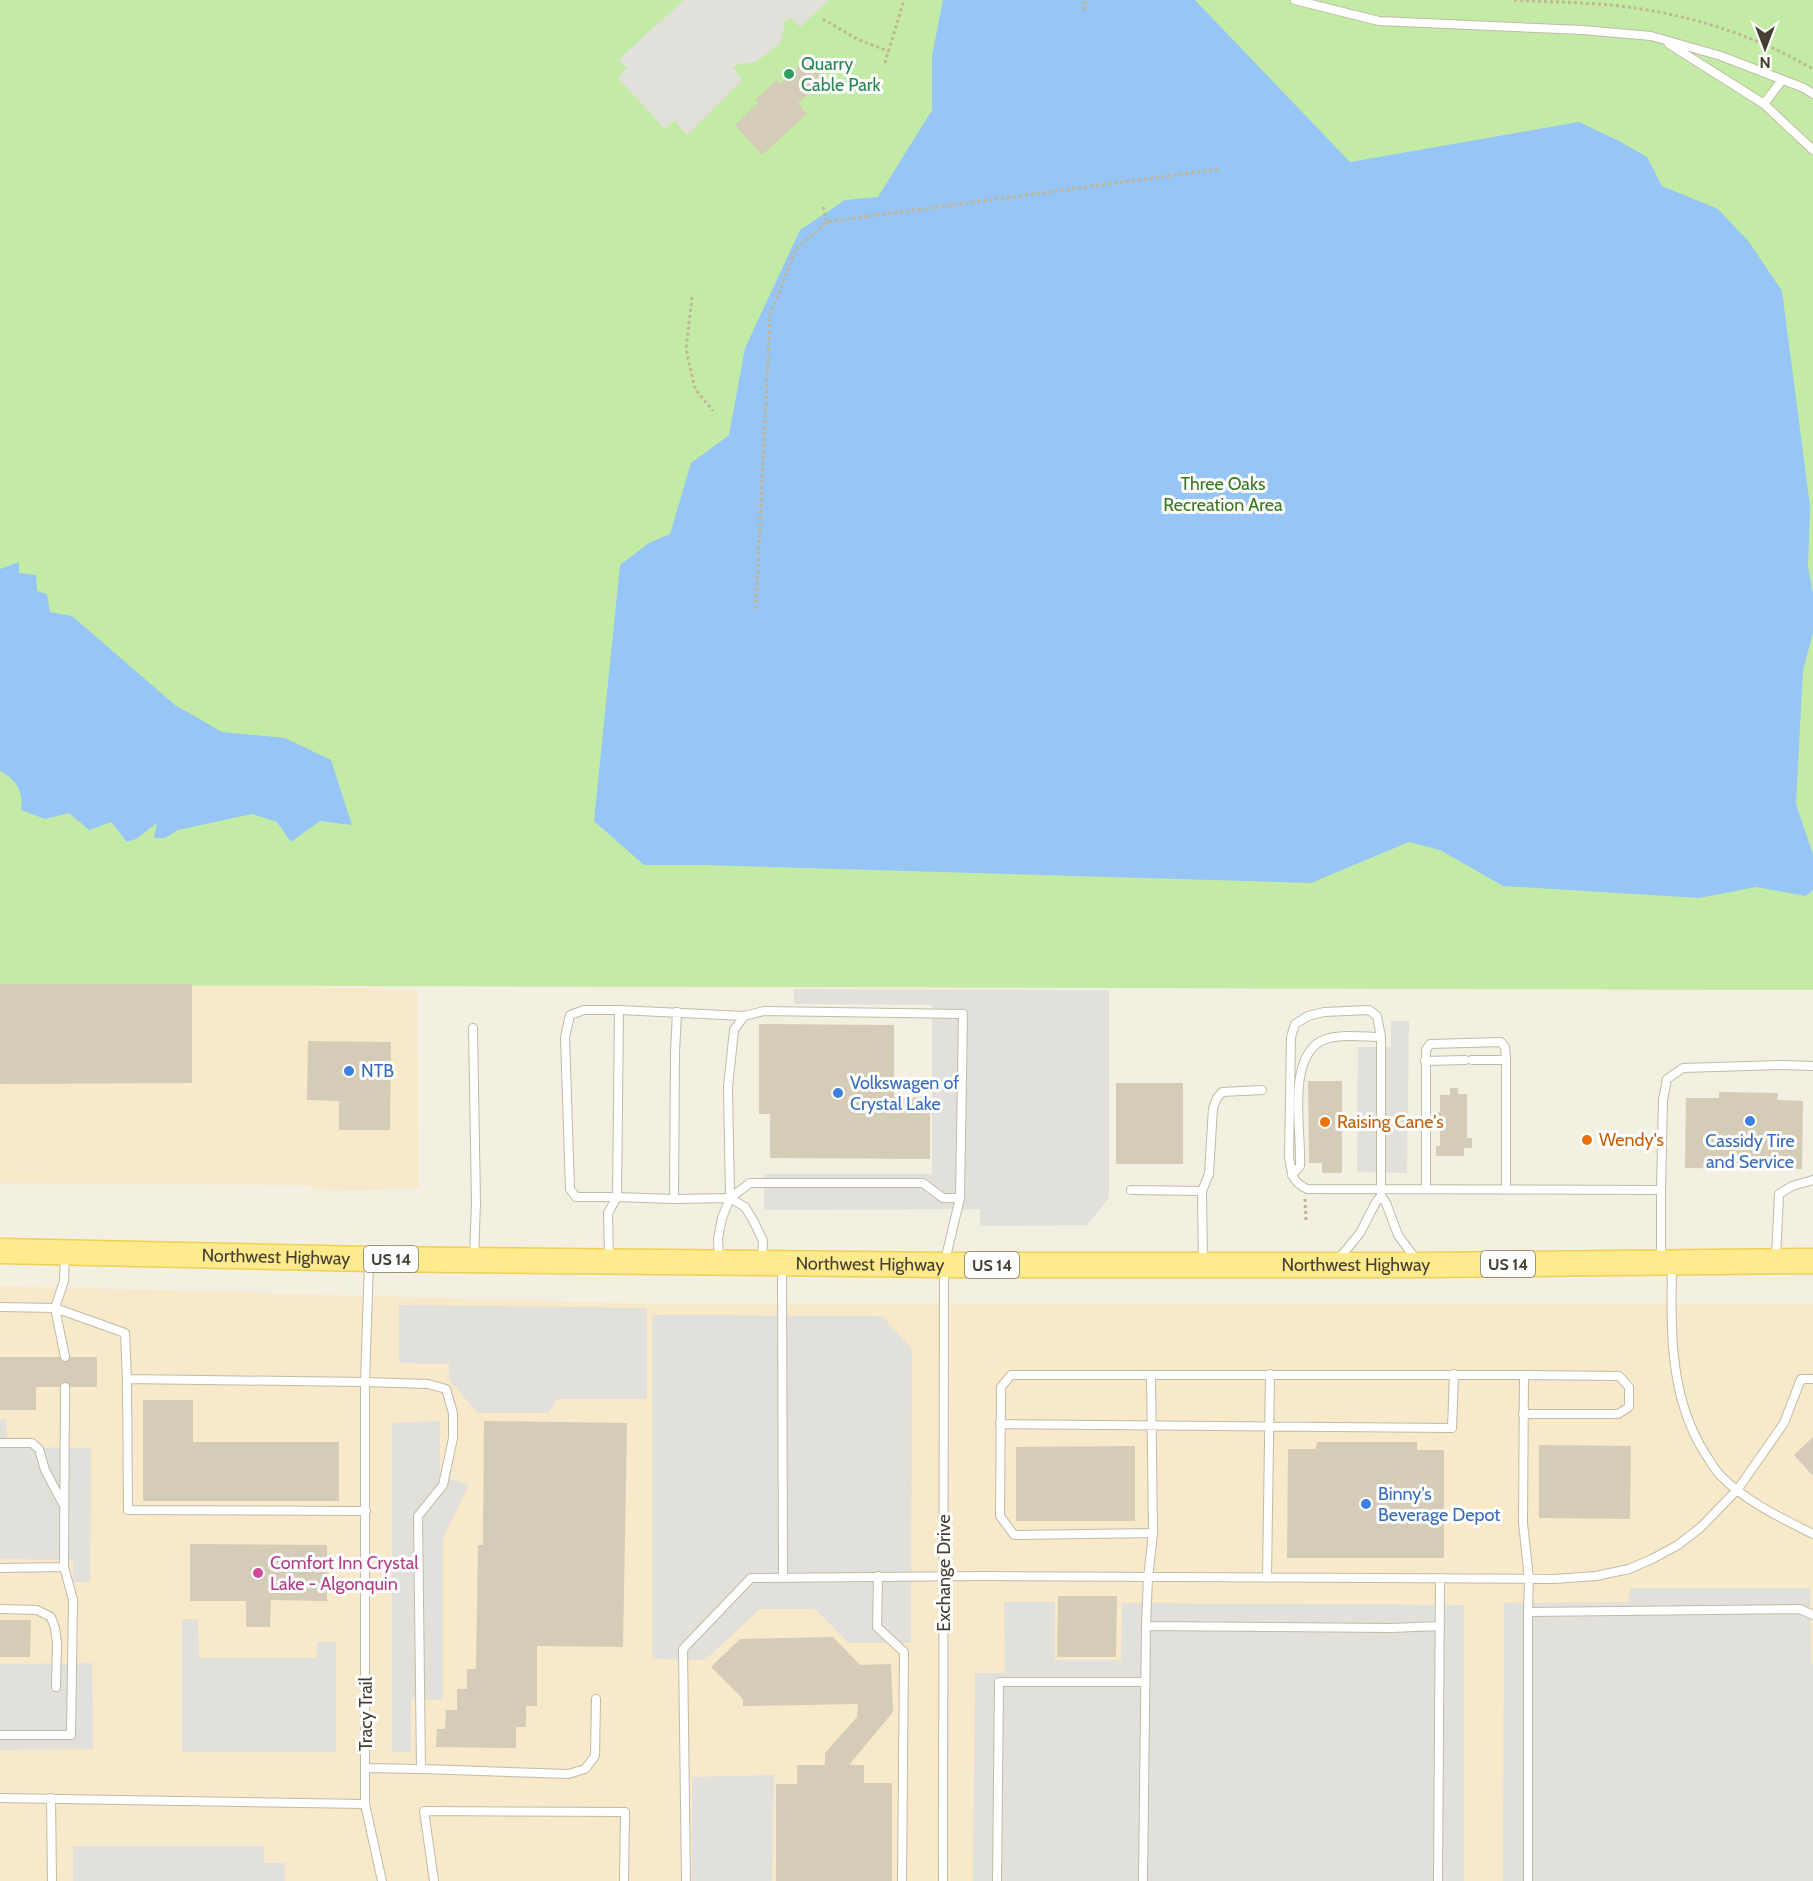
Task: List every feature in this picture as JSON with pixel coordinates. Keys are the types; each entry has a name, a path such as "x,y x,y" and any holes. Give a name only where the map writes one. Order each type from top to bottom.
{"main road":[{"name":"Northwest Highway","path":"0,1251 369,1259 944,1265 1333,1266 1813,1262"}],"lane":[{"path":"1295,0 1379,21 1583,30 1651,36 1720,56 1804,88 1813,94"},
{"path":"1660,39 1764,104 1813,150"},
{"path":"1764,104 1782,80"},
{"path":"744,1016 619,1010 585,1010 570,1015 565,1036 570,1189 576,1197 730,1198 745,1207 754,1222 772,1263 783,1577"},
{"path":"609,1262 608,1213 617,1197 619,1010"},
{"path":"1420,1265 1398,1235 1381,1192 1381,1036 1377,1016 1369,1010 1324,1012 1308,1016 1295,1024 1291,1037 1289,1157 1292,1175 1297,1184 1307,1189 1381,1192 1426,1188 1661,1190"},
{"name":"Exchange Drive","path":"744,1016 764,1011 963,1014 960,1198 944,1265 943,1881"},
{"path":"674,1199 677,1012"},
{"path":"719,1263 718,1239 722,1218 730,1198 728,1087 734,1030 744,1016"},
{"path":"473,1028 476,1203 474,1260"},
{"path":"1292,1175 1300,1166 1298,1111 1300,1078 1306,1058 1313,1047 1321,1041 1334,1037 1381,1036"},
{"path":"1426,1188 1426,1050 1431,1044 1501,1042 1505,1047 1506,1060 1506,1189"},
{"path":"1425,1061 1506,1060"},
{"path":"1813,1066 1683,1068 1667,1079 1663,1100 1661,1190 1675,1376 1683,1408 1694,1435 1719,1474 1762,1506 1813,1534"},
{"path":"1203,1265 1202,1191 1209,1174 1213,1108 1216,1098 1222,1092 1262,1089"},
{"path":"1776,1262 1779,1194 1792,1186 1813,1180"},
{"path":"730,1198 750,1183 923,1183 943,1198 960,1198"},
{"path":"1131,1191 1202,1191"},
{"path":"1333,1266 1360,1233 1381,1192"},
{"path":"65,1357 55,1308 64,1281 66,1253"},
{"name":"Tracy Trail","path":"369,1259 365,1382 365,1804 382,1881"},
{"path":"0,1307 55,1308 125,1333 128,1510 366,1511"},
{"path":"1267,1578 1270,1374"},
{"path":"1000,1424 1452,1428 1454,1374"},
{"path":"1153,1533 1014,1534 1000,1516 1001,1387 1011,1375 1619,1376 1629,1387 1629,1407 1618,1414 1523,1414"},
{"path":"1143,1881 1146,1626 1153,1533 1151,1375"},
{"path":"1524,1375 1523,1523 1529,1579 1528,1881"},
{"path":"127,1379 365,1382 428,1384 446,1389 453,1413 453,1438 443,1485 418,1516 421,1769"},
{"path":"686,1881 683,1649 751,1578 944,1576 1529,1579 1596,1576 1629,1569 1652,1559 1678,1545 1701,1527 1738,1489 1784,1423 1801,1379 1813,1379"},
{"path":"0,1735 71,1735 73,1600 64,1568 65,1387"},
{"path":"0,1443 32,1443 39,1449 45,1470 64,1505"},
{"path":"0,1568 64,1568"},
{"path":"878,1576 877,1627 904,1652 902,1881"},
{"path":"1438,1881 1440,1578"},
{"path":"0,1609 37,1610 51,1617 57,1643 56,1687"},
{"path":"1528,1612 1800,1610 1813,1615"},
{"path":"1146,1626 1391,1628 1440,1626"},
{"path":"998,1881 999,1682 1146,1682"},
{"path":"366,1768 568,1774 585,1769 595,1756 596,1699"},
{"path":"0,1798 365,1804"},
{"path":"51,1798 52,1881"},
{"path":"434,1881 424,1811 625,1812 624,1881"}],"path":[{"path":"885,63 904,0"},
{"path":"1083,10 1086,0"},
{"path":"1514,0 1594,2 1680,16 1722,27 1813,69"},
{"path":"823,19 857,39 888,51"},
{"path":"756,609 770,315 796,249 827,222 1220,169"},
{"path":"823,207 827,222"},
{"path":"692,297 686,349 694,389 713,411"},
{"path":"1306,1221 1307,1189"}],"shaded area":[{"path":"684,0 829,0 800,27 791,17 785,21 781,42 756,62 738,64 733,68 742,80 687,135 674,120 665,129 618,78 627,68 619,59"},
{"path":"0,983 189,983 417,990 419,1188 332,1191 304,1185 0,1183"},
{"path":"794,989 1109,990 1109,1198 1087,1225 980,1226 980,1209 764,1210 764,1174 932,1174 932,1005 794,1004"},
{"path":"1391,1021 1409,1021 1407,1173 1357,1172 1358,1047 1391,1047"},
{"path":"0,1286 650,1304 1813,1304 1813,1881 0,1881"},
{"path":"399,1305 647,1308 647,1399 557,1399 548,1413 478,1413 449,1380 449,1364 399,1363"},
{"path":"652,1315 882,1316 912,1349 911,1643 849,1643 815,1609 760,1609 705,1660 652,1659"},
{"path":"0,1419 6,1419 7,1447 91,1448 90,1582 73,1582 73,1560 0,1559"},
{"path":"440,1421 440,1475 469,1485 443,1538 443,1700 411,1699 411,1752 392,1752 392,1423"},
{"path":"1630,1588 1810,1588 1811,1664 1813,1664 1813,1881 1503,1881 1504,1603 1629,1602"},
{"path":"1004,1602 1055,1602 1055,1660 1121,1660 1122,1603 1464,1605 1464,1881 973,1881 975,1673 1005,1673"},
{"path":"182,1619 198,1619 199,1658 317,1658 317,1642 336,1642 336,1752 182,1752"},
{"path":"92,1663 93,1749 0,1750 0,1664"},
{"path":"774,1775 772,1881 692,1881 692,1777"},
{"path":"73,1846 264,1846 264,1863 285,1863 285,1881 73,1881"}],"green space":[{"name":"Three Oaks Recreation Area","path":"0,0 1813,0 1813,990 0,985"}],"water":[{"path":"943,0 1195,0 1350,162 1579,122 1647,157 1662,186 1718,209 1749,242 1782,291 1810,506 1808,567 1813,593 1813,633 1803,670 1796,804 1813,854 1813,890 1806,896 1756,887 1699,898 1503,886 1440,850 1409,842 1311,883 644,865 594,821 620,565 649,543 670,534 691,463 729,435 745,348 800,230 845,200 878,197 932,110 932,56"},
{"path":"19,562 19,573 36,575 37,591 47,594 50,612 72,616 175,705 222,732 285,738 331,760 352,825 320,821 291,842 277,822 252,814 178,830 165,838 154,838 157,823 136,839 127,842 111,822 89,830 69,813 45,819 21,810 22,803 18,787 0,771 0,569"}],"building":[{"path":"809,58 827,77 798,103 807,114 762,155 735,125 758,103 755,100 777,80 780,84"},
{"path":"0,984 192,984 192,1083 0,1084"},
{"path":"759,1024 894,1025 894,1097 930,1098 930,1159 770,1158 770,1114 759,1114"},
{"name":"NTB","path":"308,1041 391,1042 390,1130 339,1130 339,1101 307,1100"},
{"name":"Raising Cane's","path":"1308,1081 1342,1081 1342,1173 1322,1173 1322,1163 1309,1163"},
{"path":"1116,1083 1183,1083 1183,1164 1116,1164"},
{"path":"1450,1088 1458,1088 1458,1094 1467,1094 1467,1138 1472,1138 1472,1148 1464,1148 1464,1156 1436,1156 1436,1146 1440,1146 1440,1119 1437,1119 1437,1112 1440,1112 1440,1095 1450,1095"},
{"path":"1719,1092 1778,1093 1777,1100 1803,1101 1802,1169 1685,1168 1686,1098 1719,1098"},
{"path":"0,1357 97,1357 97,1387 36,1387 36,1410 0,1410"},
{"path":"143,1400 193,1400 193,1442 339,1442 339,1501 143,1501"},
{"path":"484,1421 627,1423 623,1647 537,1646 537,1706 526,1706 526,1727 516,1727 516,1748 436,1747 437,1729 445,1729 446,1710 457,1710 457,1689 467,1689 467,1669 476,1669 478,1545 483,1545"},
{"path":"1813,1437 1813,1476 1794,1455"},
{"name":"Binny's Beverage Depot","path":"1317,1442 1417,1442 1417,1450 1444,1450 1444,1558 1287,1558 1288,1449 1316,1449"},
{"path":"1539,1445 1631,1446 1630,1519 1539,1518"},
{"path":"1135,1446 1135,1521 1016,1521 1016,1447"},
{"name":"Comfort Inn Crystal Lake - Algonquin","path":"190,1544 327,1545 327,1601 271,1600 270,1627 246,1627 246,1601 190,1601"},
{"path":"1058,1596 1117,1596 1116,1657 1057,1657"},
{"path":"0,1620 31,1620 30,1657 0,1657"},
{"path":"833,1637 860,1665 891,1664 893,1712 849,1765 864,1765 864,1783 892,1783 892,1881 776,1881 776,1784 797,1784 797,1765 825,1765 825,1753 857,1717 858,1704 743,1706 743,1699 711,1667 740,1639"}],"place":[{"name":"Quarry Cable Park","path":"789,74"},
{"name":"NTB","path":"349,1071"},
{"name":"Volkswagen of Crystal Lake","path":"838,1093"},
{"name":"Cassidy Tire and Service","path":"1750,1121"},
{"name":"Raising Cane's","path":"1325,1122"},
{"name":"Wendy's","path":"1587,1140"},
{"name":"Binny's Beverage Depot","path":"1366,1504"},
{"name":"Comfort Inn Crystal Lake - Algonquin","path":"258,1573"}]}
